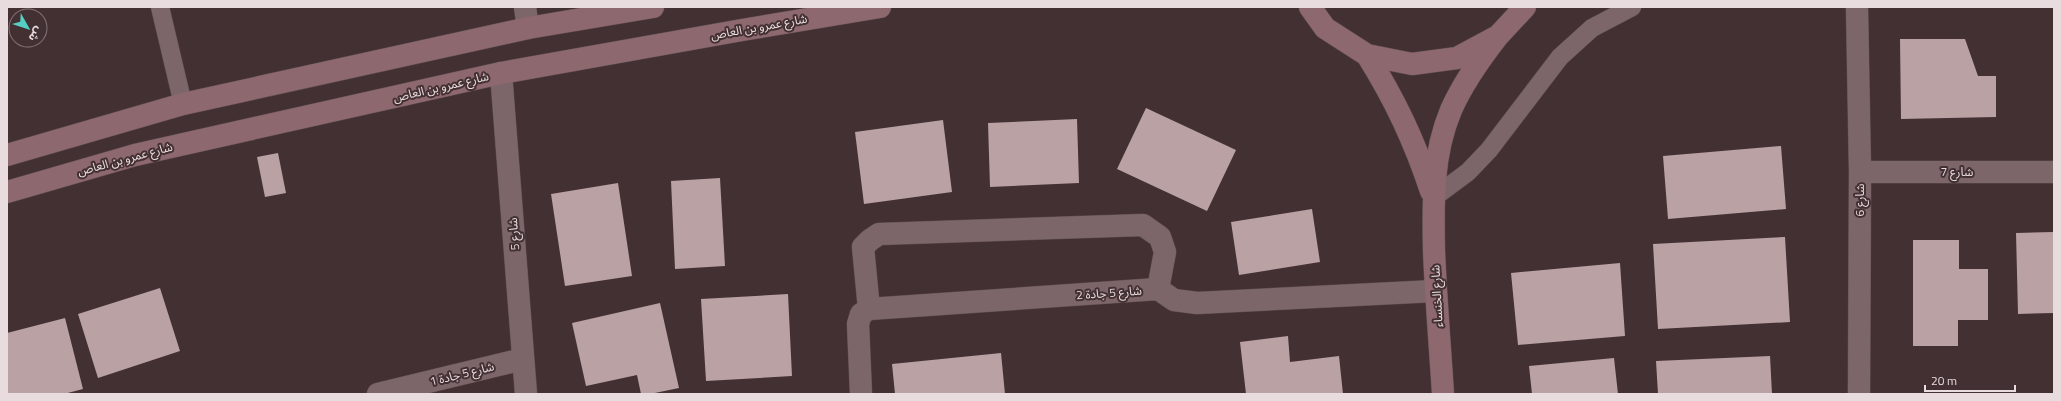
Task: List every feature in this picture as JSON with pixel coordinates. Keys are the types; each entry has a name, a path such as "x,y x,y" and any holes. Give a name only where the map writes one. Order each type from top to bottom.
{"main road":[{"path":"7,155 183,104 526,17 653,7"},
{"name":"شارع عمرو بن العاص","path":"7,192 135,155 501,73 880,7"},
{"path":"1310,7 1325,28 1367,55 1412,64 1457,58 1498,36 1525,7"},
{"name":"شارع الخنساء","path":"1444,394 1436,291 1433,198 1438,154 1451,111 1471,71 1498,36"},
{"name":"شارع الخنساء","path":"1367,55 1388,89 1406,124 1433,198"}],"street":[{"name":"شارع 6","path":"1857,7 1860,172 1859,394"},
{"name":"شارع 5","path":"501,73 526,394"},
{"name":"شارع 7","path":"1860,172 2054,172"},
{"path":"861,394 858,324 861,314 869,309 863,247 879,234 1143,225 1160,237 1165,252 1158,289"},
{"name":"شارع 5 جادة 2","path":"869,309 1158,289 1174,300 1198,303 1436,291"},
{"name":"شارع 5 جادة 1","path":"378,394 523,359"}],"lane":[{"path":"160,7 183,104"},
{"path":"1433,198 1468,172 1489,150 1560,57 1592,28 1632,7"}],"building":[{"path":"1900,39 1965,39 1978,76 1996,76 1996,117 1901,119"},
{"path":"1146,108 1236,150 1207,211 1117,169"},
{"path":"1077,119 1079,183 990,187 988,123"},
{"path":"943,120 952,192 864,204 855,132"},
{"path":"1781,146 1786,209 1668,219 1663,156"},
{"path":"278,153 286,193 265,197 257,157"},
{"path":"720,178 725,266 675,269 671,181"},
{"path":"618,183 632,276 565,286 551,194"},
{"path":"1312,209 1320,262 1239,275 1231,222"},
{"path":"2054,232 2054,313 2018,314 2016,233"},
{"path":"1785,237 1790,322 1658,329 1653,244"},
{"path":"1913,240 1959,240 1959,269 1988,269 1988,320 1958,320 1958,346 1913,346"},
{"path":"1620,263 1625,336 1518,345 1511,273"},
{"path":"160,288 180,351 98,378 78,314"},
{"path":"788,294 792,376 706,381 701,299"},
{"path":"660,303 679,388 650,394 641,394 637,375 586,386 572,323"},
{"path":"65,318 83,389 64,394 7,394 7,333"},
{"path":"1288,336 1290,362 1339,356 1343,394 1246,394 1240,342"},
{"path":"1001,353 1005,394 895,394 892,364"},
{"path":"1770,356 1772,394 1658,394 1656,361"},
{"path":"1614,358 1618,394 1532,394 1529,366"}]}
